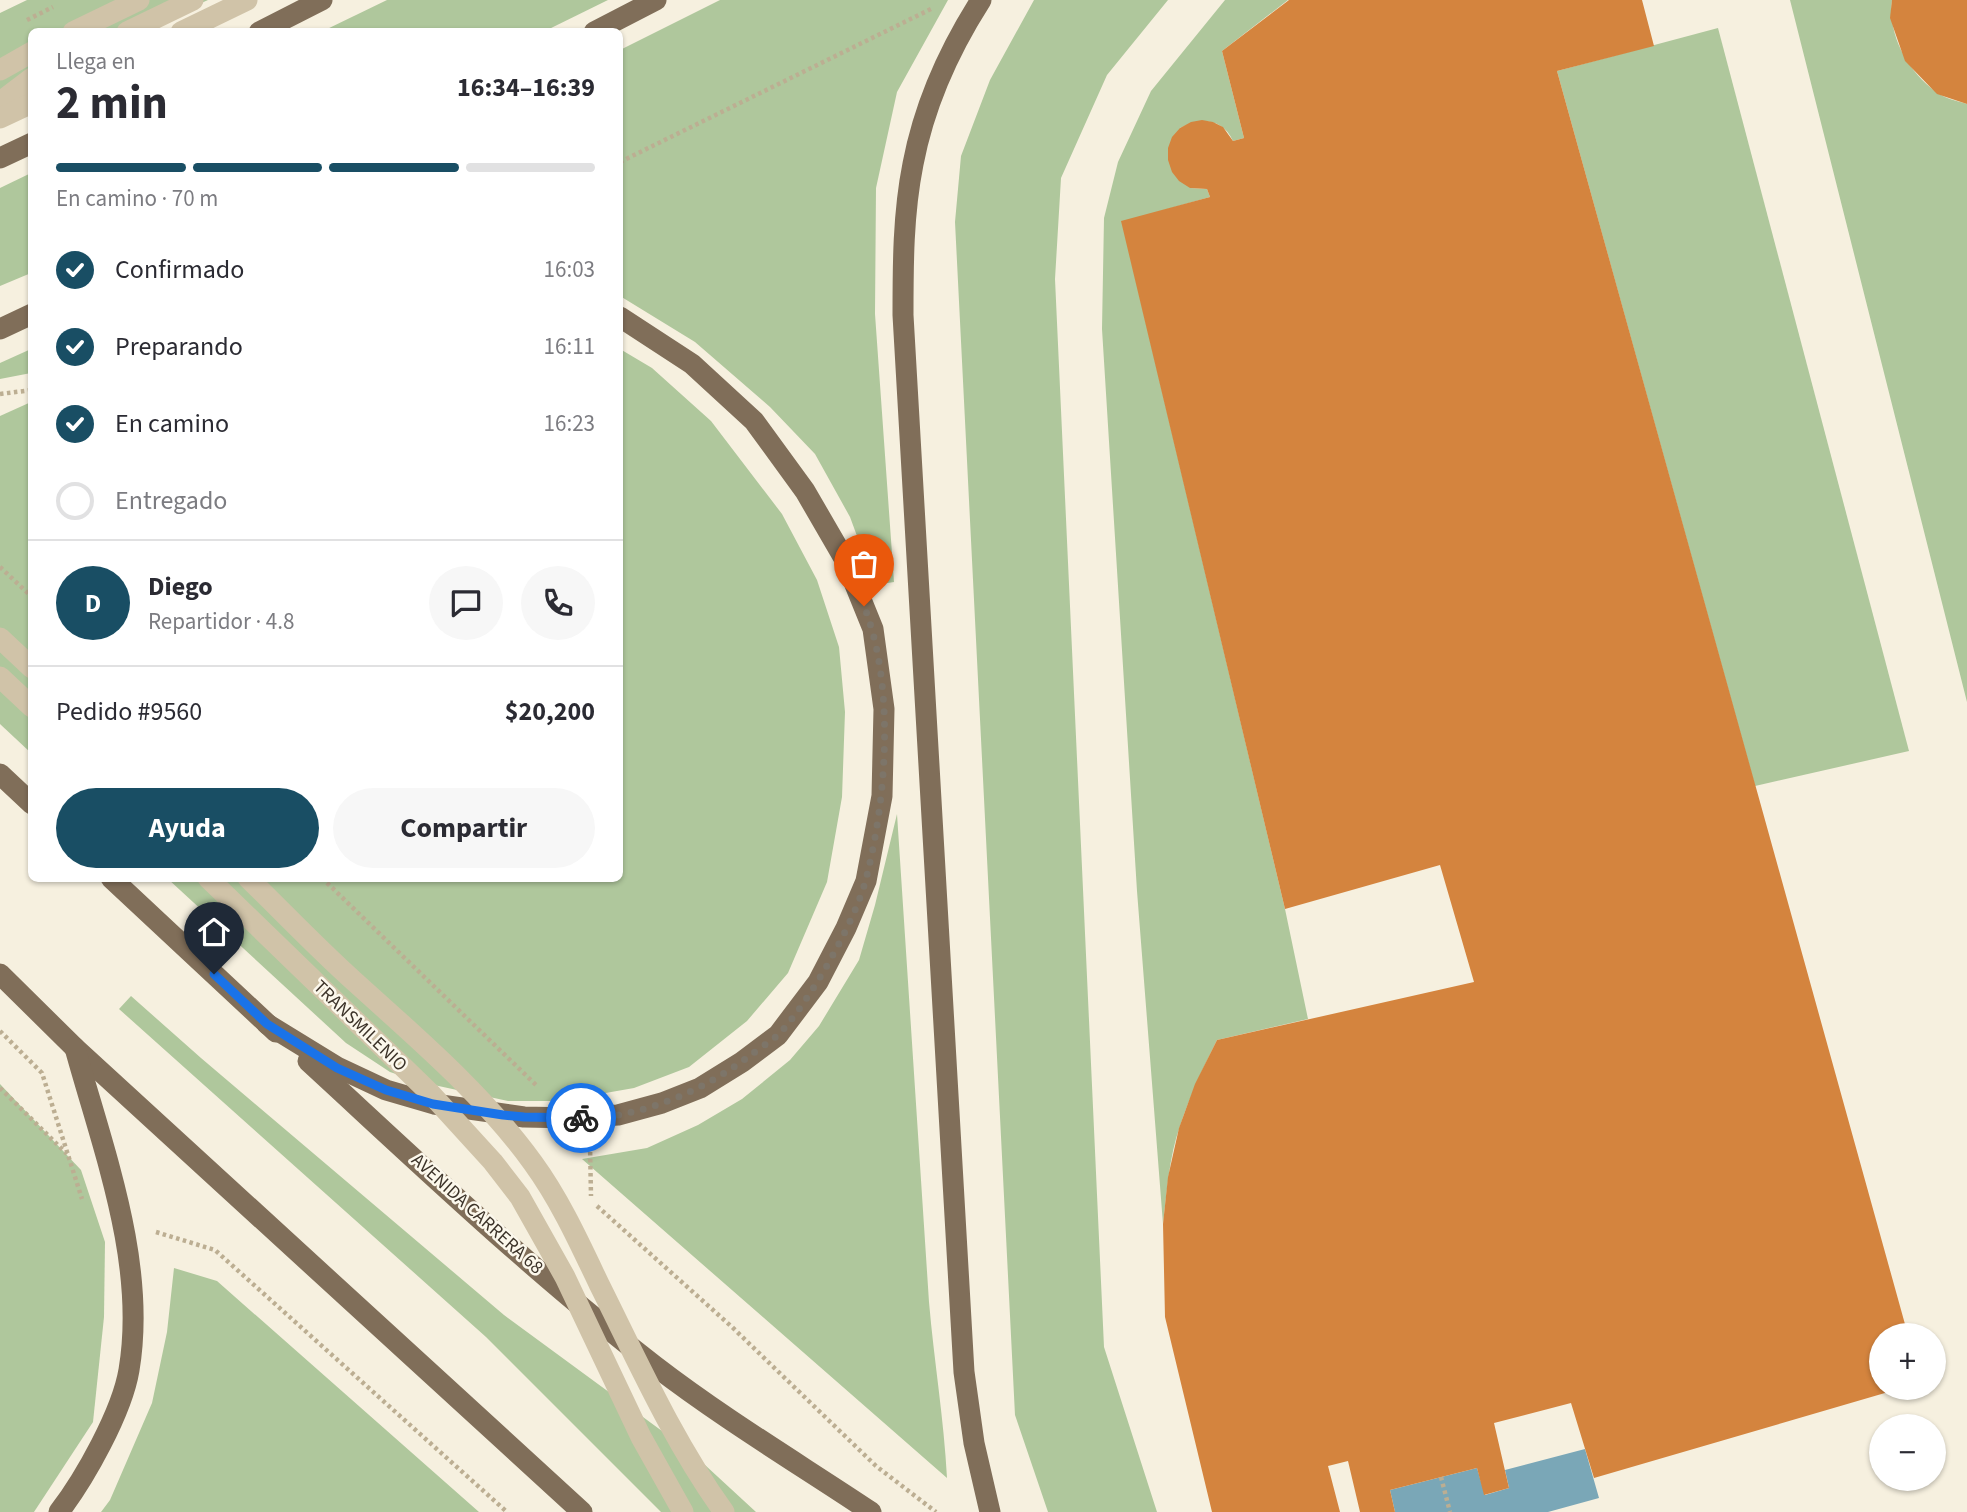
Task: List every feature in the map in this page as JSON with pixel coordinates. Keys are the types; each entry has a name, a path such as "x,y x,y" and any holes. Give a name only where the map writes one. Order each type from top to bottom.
{"main road":[{"path":"267,28 323,0"},
{"path":"602,28 656,0"},
{"path":"981,0 964,25 932,96 913,164 903,246 903,315 964,1372 974,1443 990,1512"},
{"path":"0,158 28,145"},
{"path":"0,329 28,316"},
{"path":"267,1024 337,1068 386,1090 433,1104 524,1117 618,1115 662,1104 700,1088 778,1035 818,982 846,929 866,881 882,796 884,709 873,629 845,560 805,491 754,421 692,364 623,319"},
{"path":"0,774 28,800"},
{"name":"AVENIDA CARRERA 68","path":"115,882 436,1178 603,1325 669,1376 871,1512"},
{"path":"0,974 75,1048 582,1512"},
{"path":"59,1512 80,1480 116,1413 129,1372 134,1324 132,1265 123,1222 75,1048"}],"lane":[{"path":"82,28 139,0"},
{"path":"135,28 193,0"},
{"path":"189,28 247,0"},
{"path":"0,70 28,54"},
{"path":"0,102 28,81"},
{"path":"0,118 28,105"},
{"path":"0,638 28,664"},
{"path":"0,677 28,704"},
{"name":"TRANSMILENIO","path":"212,882 431,1094 493,1161 541,1232 640,1437 683,1512"},
{"name":"TRANSMILENIO","path":"252,882 353,980 426,1044 483,1103 535,1165 576,1237 671,1430 724,1512"}],"path":[{"path":"22,23 55,6"},
{"path":"623,161 933,8"},
{"path":"0,394 28,390"},
{"path":"0,567 28,593"},
{"path":"326,882 537,1086"},
{"path":"0,1031 42,1073 83,1200"},
{"path":"0,1088 68,1155"},
{"path":"592,1201 733,1327 876,1466 936,1512"},
{"path":"215,1250 507,1512"},
{"path":"1441,1478 1450,1512"}],"green space":[{"path":"27,0 208,0 147,28 28,28 28,84 0,98 0,13"},
{"path":"387,0 608,0 551,28 329,28"},
{"path":"720,0 948,0 897,92 876,188 875,314 894,582 875,585 850,517 815,454 770,407 695,342 623,298 623,48"},
{"path":"1034,0 1168,0 1107,75 1061,178 1055,279 1104,1347 1157,1512 1048,1512 1015,1415 955,222 961,156 990,80"},
{"path":"1225,0 1288,0 1222,51 1244,138 1233,141 1223,128 1210,122 1195,122 1180,128 1190,188 1207,189 1210,197 1122,222 1285,909 1308,1019 1217,1040 1192,1093 1176,1138 1163,1224 1137,891 1102,329 1104,218 1118,162 1151,91"},
{"path":"1790,0 1892,0 1893,26 1908,63 1936,92 1967,104 1967,702"},
{"path":"1718,28 1909,751 1755,786 1557,71"},
{"path":"28,174 28,274 0,286 0,188"},
{"path":"28,350 28,374 0,379 0,363"},
{"path":"623,351 652,368 711,421 782,514 817,580 839,647 845,712 842,797 827,882 788,973 747,1021 689,1067 634,1088 560,1101 508,1101 420,1082 390,1072 346,1043 171,882 623,882"},
{"path":"28,403 28,750 0,724 0,416"},
{"path":"897,814 929,1302 947,1478 582,1159 647,1148 698,1125 742,1099 790,1060 819,1026 859,960"},
{"path":"131,996 504,1315 692,1453 756,1512 661,1512 486,1337 119,1009"},
{"path":"0,1084 81,1170 105,1242 104,1317 93,1422 34,1512 0,1512"},
{"path":"174,1268 217,1281 479,1512 101,1512 110,1500 152,1403 167,1332"}],"water":[{"path":"1585,1449 1599,1498 1548,1512 1395,1512 1390,1490 1477,1468 1485,1495 1509,1488 1505,1470"}],"building":[{"path":"1289,0 1642,0 1654,46 1557,71 1905,1323 1869,1323 1869,1398 1594,1478 1571,1403 1494,1423 1509,1488 1484,1495 1477,1468 1390,1490 1395,1512 1360,1512 1348,1461 1328,1466 1340,1512 1212,1512 1165,1317 1163,1224 1168,1177 1179,1128 1195,1084 1217,1040 1474,982 1440,865 1285,909 1121,221 1210,197 1207,189 1190,188 1179,181 1168,160 1168,148 1172,137 1180,128 1202,120 1223,127 1233,141 1244,138 1222,51"},
{"path":"1892,0 1967,0 1967,104 1937,94 1905,61 1890,18"}],"way so far":[{"path":"581,1118 618,1115 662,1104 700,1088 778,1035 818,982 846,929 866,881 882,796 884,709 873,629 864,606"}],"route":[{"path":"214,974 267,1024 337,1068 386,1090 433,1104 503,1115 581,1118"}]}
